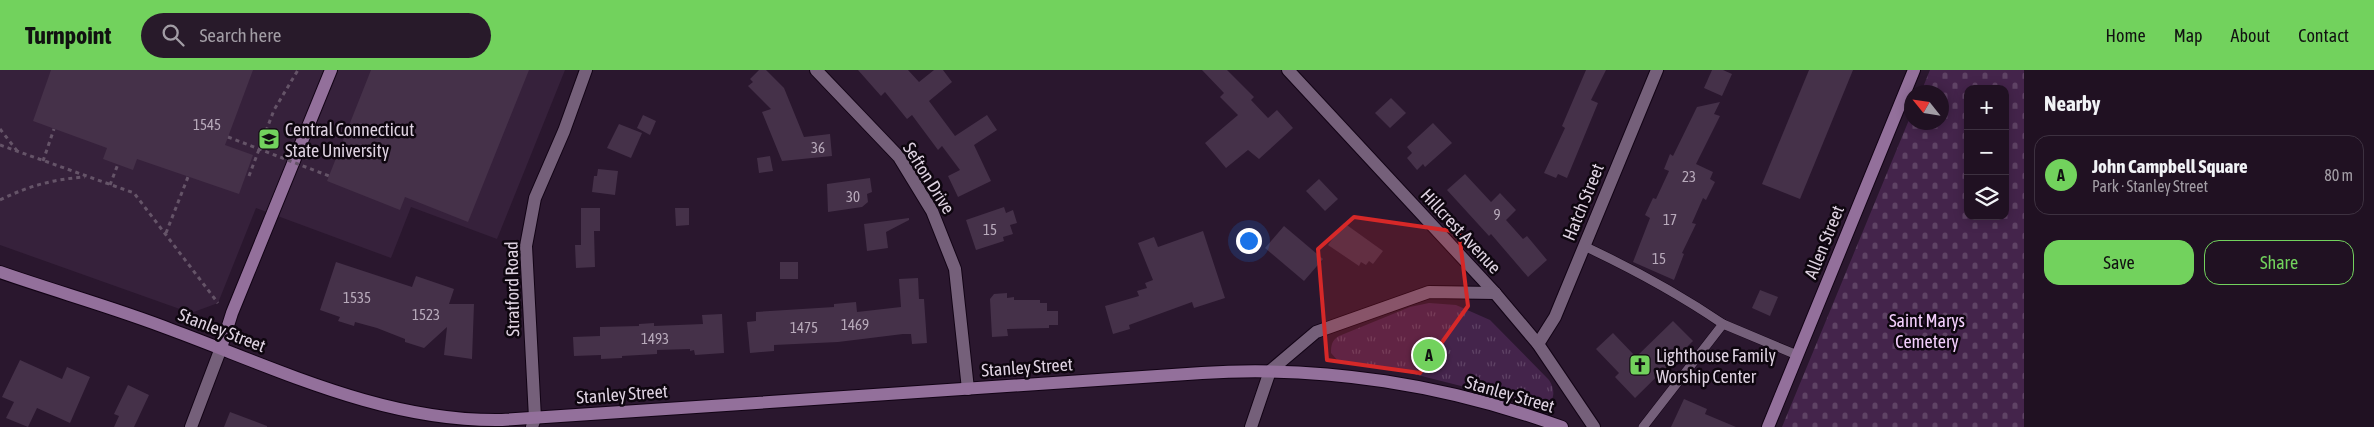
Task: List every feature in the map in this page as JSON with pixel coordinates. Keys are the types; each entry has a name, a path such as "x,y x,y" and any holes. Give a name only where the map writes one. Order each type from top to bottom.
{"main road":[{"path":"221,348 232,313 331,70"},
{"name":"Allen Street","path":"1768,427 1914,70"},
{"name":"Stanley Street","path":"0,272 141,318 330,390 403,411 463,420 534,422 968,389 1202,373 1270,371 1344,376 1426,390 1481,402 1562,427"}],"street":[{"name":"Stratford Road","path":"534,422 526,246 535,198 564,131 586,70"},
{"name":"Sefton Drive","path":"816,70 899,157 932,211 955,269 968,389"},
{"name":"Hillcrest Avenue","path":"1288,70 1495,293 1538,344 1594,427"},
{"name":"Hatch Street","path":"1538,344 1555,317 1657,70"},
{"path":"1251,427 1270,371 1316,332 1429,292 1495,293"},
{"path":"191,427 221,348"}],"lane":[{"path":"1584,246 1648,277 1683,297 1723,324 1797,355"},
{"path":"1643,427 1723,324"}],"path":[{"path":"249,176 274,110 298,70"},
{"path":"0,129 19,152"},
{"path":"43,161 54,129"},
{"path":"228,137 329,176"},
{"path":"0,146 134,193 218,302"},
{"path":"110,185 118,164"},
{"path":"0,200 40,183 88,177"},
{"path":"166,233 188,177"}],"highlighted area":[{"path":"1354,217 1459,232 1468,306 1420,373 1327,360 1318,249"}],"shaded area":[{"name":"Central Connecticut State University","path":"0,70 565,70 497,239 411,207 391,258 256,208 218,303 191,313 0,245"}],"green space":[{"name":"Saint Marys Cemetery","path":"1930,70 2024,70 2024,427 1782,427 1905,130 1949,130 1949,85 1924,85"},
{"path":"1429,303 1456,305 1490,320 1549,380 1553,391 1551,402 1544,407 1402,371 1339,362 1331,353 1332,343 1339,336 1410,307"}],"building":[{"path":"51,70 253,70 225,145 253,155 239,194 137,159 133,170 103,159 107,148 33,121"},
{"path":"371,70 529,70 468,222 405,197 400,210 327,181"},
{"path":"759,70 766,70 784,88 804,137 830,134 832,156 782,161 762,112 771,109 748,86 753,82 750,79"},
{"path":"858,70 908,70 919,82 934,70 943,70 952,82 929,101 955,136 987,115 997,130 974,145 991,181 958,197 948,176 960,170 942,146 938,150 912,115 907,119 885,92 881,96"},
{"path":"1202,70 1227,70 1254,97 1251,100 1268,118 1277,110 1293,128 1259,159 1248,150 1226,168 1205,143 1238,115 1220,97 1224,93"},
{"path":"1586,70 1606,70 1591,100 1598,103 1567,178 1558,174 1556,178 1544,173 1565,128 1562,126"},
{"path":"1712,70 1723,70 1732,74 1722,96 1704,88"},
{"path":"1809,70 1853,70 1800,199 1762,184"},
{"path":"1391,98 1406,113 1390,128 1375,113"},
{"path":"1720,102 1714,114 1720,116 1696,164 1713,172 1710,179 1715,182 1706,200 1703,198 1692,223 1696,224 1682,253 1684,254 1674,280 1633,262 1650,218 1645,215 1653,198 1656,199 1669,171 1664,169 1670,154 1673,156 1697,107"},
{"path":"643,115 656,121 650,135 637,128"},
{"path":"1433,123 1452,143 1425,167 1423,164 1417,170 1407,158 1412,153 1407,147"},
{"path":"619,124 642,133 631,158 607,148"},
{"path":"770,156 773,171 759,173 757,158"},
{"path":"598,169 618,171 615,195 592,192 594,176 597,176"},
{"path":"1465,174 1491,202 1500,193 1516,210 1506,220 1523,239 1527,236 1547,260 1528,277 1491,234 1489,236 1447,190"},
{"path":"870,178 872,192 867,194 868,202 862,207 828,212 827,184"},
{"path":"1319,179 1338,199 1325,211 1306,191"},
{"path":"1004,207 1006,213 1013,210 1017,223 1010,225 1013,234 1003,237 1004,241 976,250 966,220"},
{"path":"581,208 600,208 600,231 594,231 595,267 576,268 575,245 581,245"},
{"path":"675,208 689,208 689,225 676,226"},
{"path":"909,218 909,220 886,232 888,248 867,251 864,224"},
{"path":"1344,223 1383,251 1373,264 1369,261 1366,265 1361,262 1359,266 1328,245"},
{"path":"1284,226 1323,259 1304,281 1265,248"},
{"path":"1203,231 1225,298 1194,308 1192,302 1129,325 1130,329 1113,334 1105,306 1139,296 1137,291 1147,288 1145,283 1153,280 1138,243 1154,237 1158,247"},
{"path":"336,262 412,287 416,276 454,289 449,304 474,304 472,359 444,355 447,327 424,348 405,342 405,339 377,328 355,322 354,326 338,321 340,317 320,310"},
{"path":"780,262 798,262 798,279 780,279"},
{"path":"918,278 919,299 924,299 927,343 912,344 911,334 903,334 838,342 774,345 774,351 750,353 747,322 756,321 756,312 834,307 834,304 856,302 857,312 901,307 899,279"},
{"path":"1760,290 1778,297 1770,316 1752,308"},
{"path":"1007,293 1007,298 1014,297 1014,300 1040,300 1040,303 1047,303 1047,311 1058,311 1058,325 1049,325 1049,328 1007,329 1008,336 992,337 990,299 994,294"},
{"path":"722,314 724,353 695,355 694,350 690,351 690,349 657,350 657,354 622,356 622,358 601,359 601,355 574,356 573,337 600,336 600,327 639,326 639,324 654,323 654,326 703,324 702,315"},
{"name":"Lighthouse Family Worship Center","path":"1673,321 1693,341 1635,398 1615,377 1619,373 1596,349 1613,333 1636,357"},
{"path":"20,360 62,379 67,367 90,377 70,423 37,408 28,427 6,418 14,402 2,397"},
{"path":"128,385 149,395 134,427 114,427 119,416 114,414"},
{"path":"1684,399 1707,409 1705,414 1736,427 1671,427"},
{"path":"230,412 267,426 267,427 224,427"}],"place":[{"name":"Central Connecticut State University","path":"269,139"},
{"name":"John Campbell Square","path":"1429,355"},
{"name":"Lighthouse Family Worship Center","path":"1640,365"}]}
